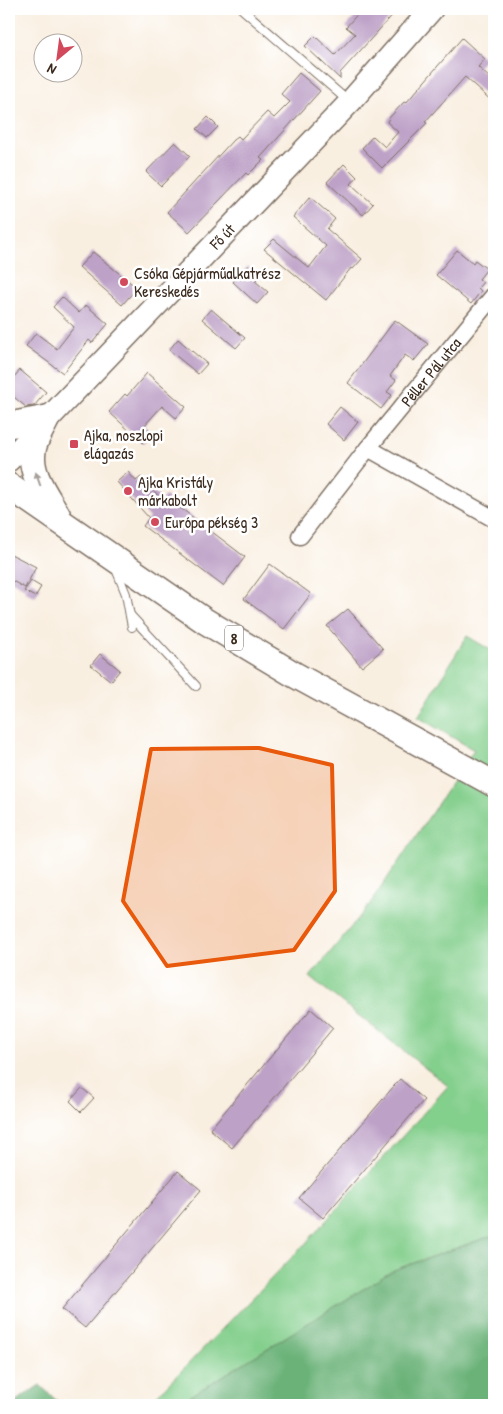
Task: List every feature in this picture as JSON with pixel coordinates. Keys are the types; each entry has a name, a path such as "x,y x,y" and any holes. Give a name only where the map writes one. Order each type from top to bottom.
{"main road":[{"name":"Fő út","path":"9,460 350,102 432,9"},
{"path":"9,425 48,418"},
{"path":"48,418 32,451 39,485 48,495 60,522"},
{"name":"8","path":"9,486 111,558 206,621 295,675 494,784"}],"street":[{"name":"Péller Pál utca","path":"300,536 368,448 494,295"},
{"path":"368,448 494,519"}],"lane":[{"path":"242,9 350,102"},
{"path":"111,558 126,594 132,627"},
{"path":"130,615 196,686"}],"highlighted area":[{"path":"259,748 332,765 335,891 294,950 167,966 123,901 151,749"}],"green space":[{"path":"467,636 494,652 494,1235 394,1270 176,1405 148,1405 306,1243 448,1086 310,977 370,904 474,750 418,717"},
{"path":"494,1235 494,1405 176,1405 394,1270"},
{"path":"40,1385 61,1405 10,1405"}],"building":[{"path":"362,9 398,9 340,73 340,79 305,46 315,36 335,55 355,34 346,27"},
{"path":"462,38 485,59 478,67 494,82 494,103 465,77 425,122 427,123 382,168 362,148 373,136 385,147 398,132 387,122 389,118 404,102 406,103"},
{"path":"299,73 320,91 260,158 263,160 248,175 246,173 189,232 167,212 233,140 238,136 241,139 267,112 274,118 290,102 281,94"},
{"path":"208,117 218,127 207,138 197,129"},
{"path":"175,142 190,156 161,186 146,172"},
{"path":"344,164 357,177 351,184 373,204 363,215 327,182"},
{"path":"310,197 335,219 327,229 362,259 353,269 351,268 326,300 264,249 274,239 309,268 326,246 293,217"},
{"path":"457,250 473,263 475,260 487,269 479,279 483,282 478,288 481,291 471,304 436,275"},
{"path":"93,252 137,288 122,305 79,267"},
{"path":"248,266 260,276 255,281 268,292 257,304 233,282"},
{"path":"62,297 79,313 86,305 108,324 92,343 89,340 63,373 26,346 36,333 57,349 74,327 53,307"},
{"path":"211,309 245,338 236,348 202,319"},
{"path":"395,320 428,344 414,361 405,355 390,376 396,380 387,392 392,395 381,409 348,383"},
{"path":"178,339 207,364 198,374 169,350"},
{"path":"20,370 46,392 34,406 26,407 9,393 9,373 14,377"},
{"path":"147,373 186,407 176,418 162,406 144,426 153,433 143,443 109,412 125,394 127,396"},
{"path":"340,407 358,422 344,440 326,424"},
{"path":"128,472 136,481 141,477 162,500 165,496 245,557 223,586 143,526 149,518 117,482"},
{"path":"9,553 36,567 25,588 9,579"},
{"path":"270,564 311,594 284,629 244,599"},
{"path":"31,581 41,587 35,597 24,591"},
{"path":"348,609 383,649 362,667 327,626"},
{"path":"100,654 120,670 111,681 91,665"},
{"path":"311,1009 333,1028 232,1148 210,1129"},
{"path":"400,1079 424,1100 323,1218 299,1198"},
{"path":"82,1088 94,1098 81,1112 70,1101"},
{"path":"178,1171 201,1190 85,1328 62,1309"}],"place":[{"name":"Csóka Gépjárműalkatrész Kereskedés","path":"124,282"},
{"name":"Ajka, noszlopi elágazás","path":"74,444"},
{"name":"Ajka Kristály márkabolt","path":"128,491"},
{"name":"Európa pékség 3","path":"155,522"}]}
